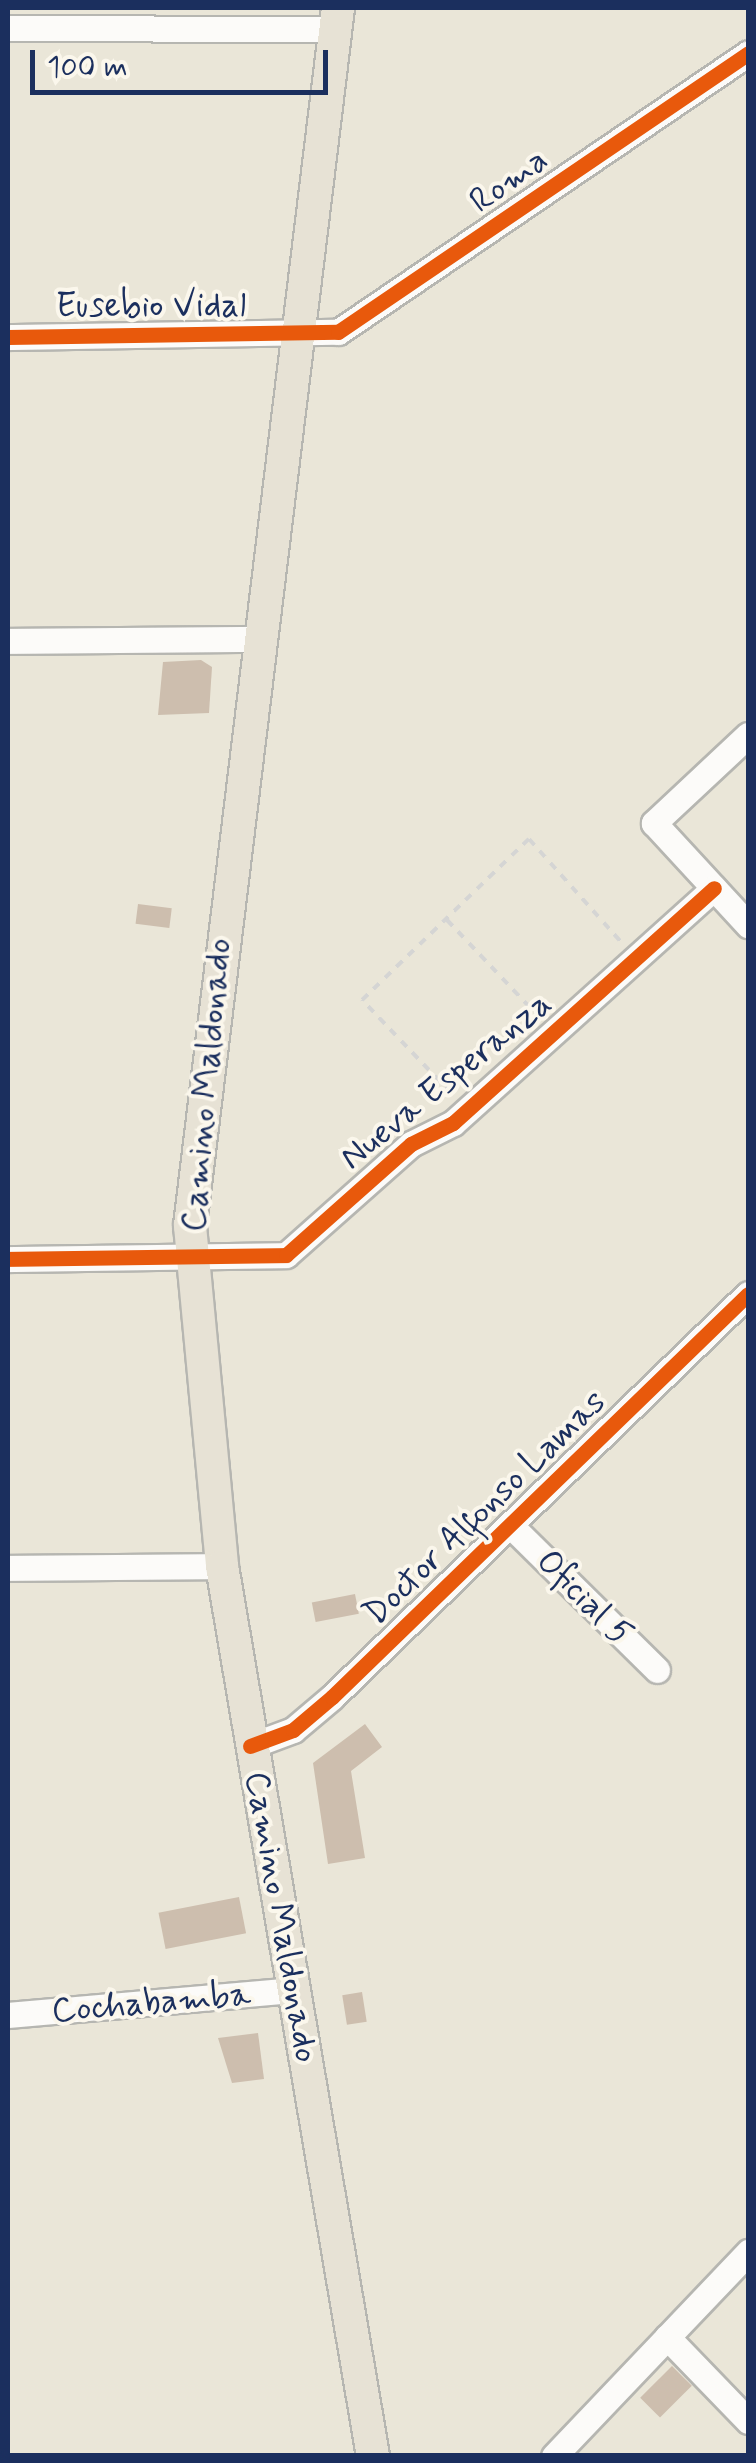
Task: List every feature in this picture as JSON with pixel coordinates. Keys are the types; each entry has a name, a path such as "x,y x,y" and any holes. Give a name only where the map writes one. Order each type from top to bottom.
{"main road":[{"name":"Camino Maldonado","path":"337,18 194,1139 191,1257 222,1566 372,2456"}],"street":[{"path":"8,28 337,18"},
{"name":"Roma","path":"296,335 354,324 748,53"},
{"name":"Eusebio Vidal","path":"8,337 296,335"},
{"path":"8,641 258,639"},
{"path":"748,735 654,823 748,925"},
{"name":"Nueva Esperanza","path":"8,1259 286,1255 411,1144 468,1110 714,888"},
{"name":"Doctor Alfonso Lamas","path":"250,1746 293,1730 332,1697 748,1294"},
{"name":"Oficial 5","path":"511,1526 657,1670"},
{"path":"8,1568 222,1566"},
{"name":"Cochabamba","path":"8,2016 294,1990"},
{"path":"554,2456 748,2252"},
{"path":"667,2338 748,2421"}],"path":[{"path":"468,1110 362,1000 529,840 637,958"},
{"path":"446,919 554,1032"}],"building":[{"path":"201,660 212,667 209,713 158,715 163,662"},
{"path":"138,904 172,908 169,928 136,924"},
{"path":"355,1594 359,1614 316,1622 312,1602"},
{"path":"365,1724 382,1747 351,1771 365,1858 328,1864 313,1763"},
{"path":"239,1897 246,1933 166,1949 159,1913"},
{"path":"362,1992 367,2022 347,2025 342,1995"},
{"path":"258,2033 264,2079 232,2083 218,2038"},
{"path":"672,2366 692,2386 660,2418 640,2398"}],"cycle path":[{"path":"8,337 338,332 748,53"},
{"path":"8,1259 286,1255 411,1144 453,1123 714,888"},
{"path":"250,1746 293,1730 332,1697 748,1294"}]}
